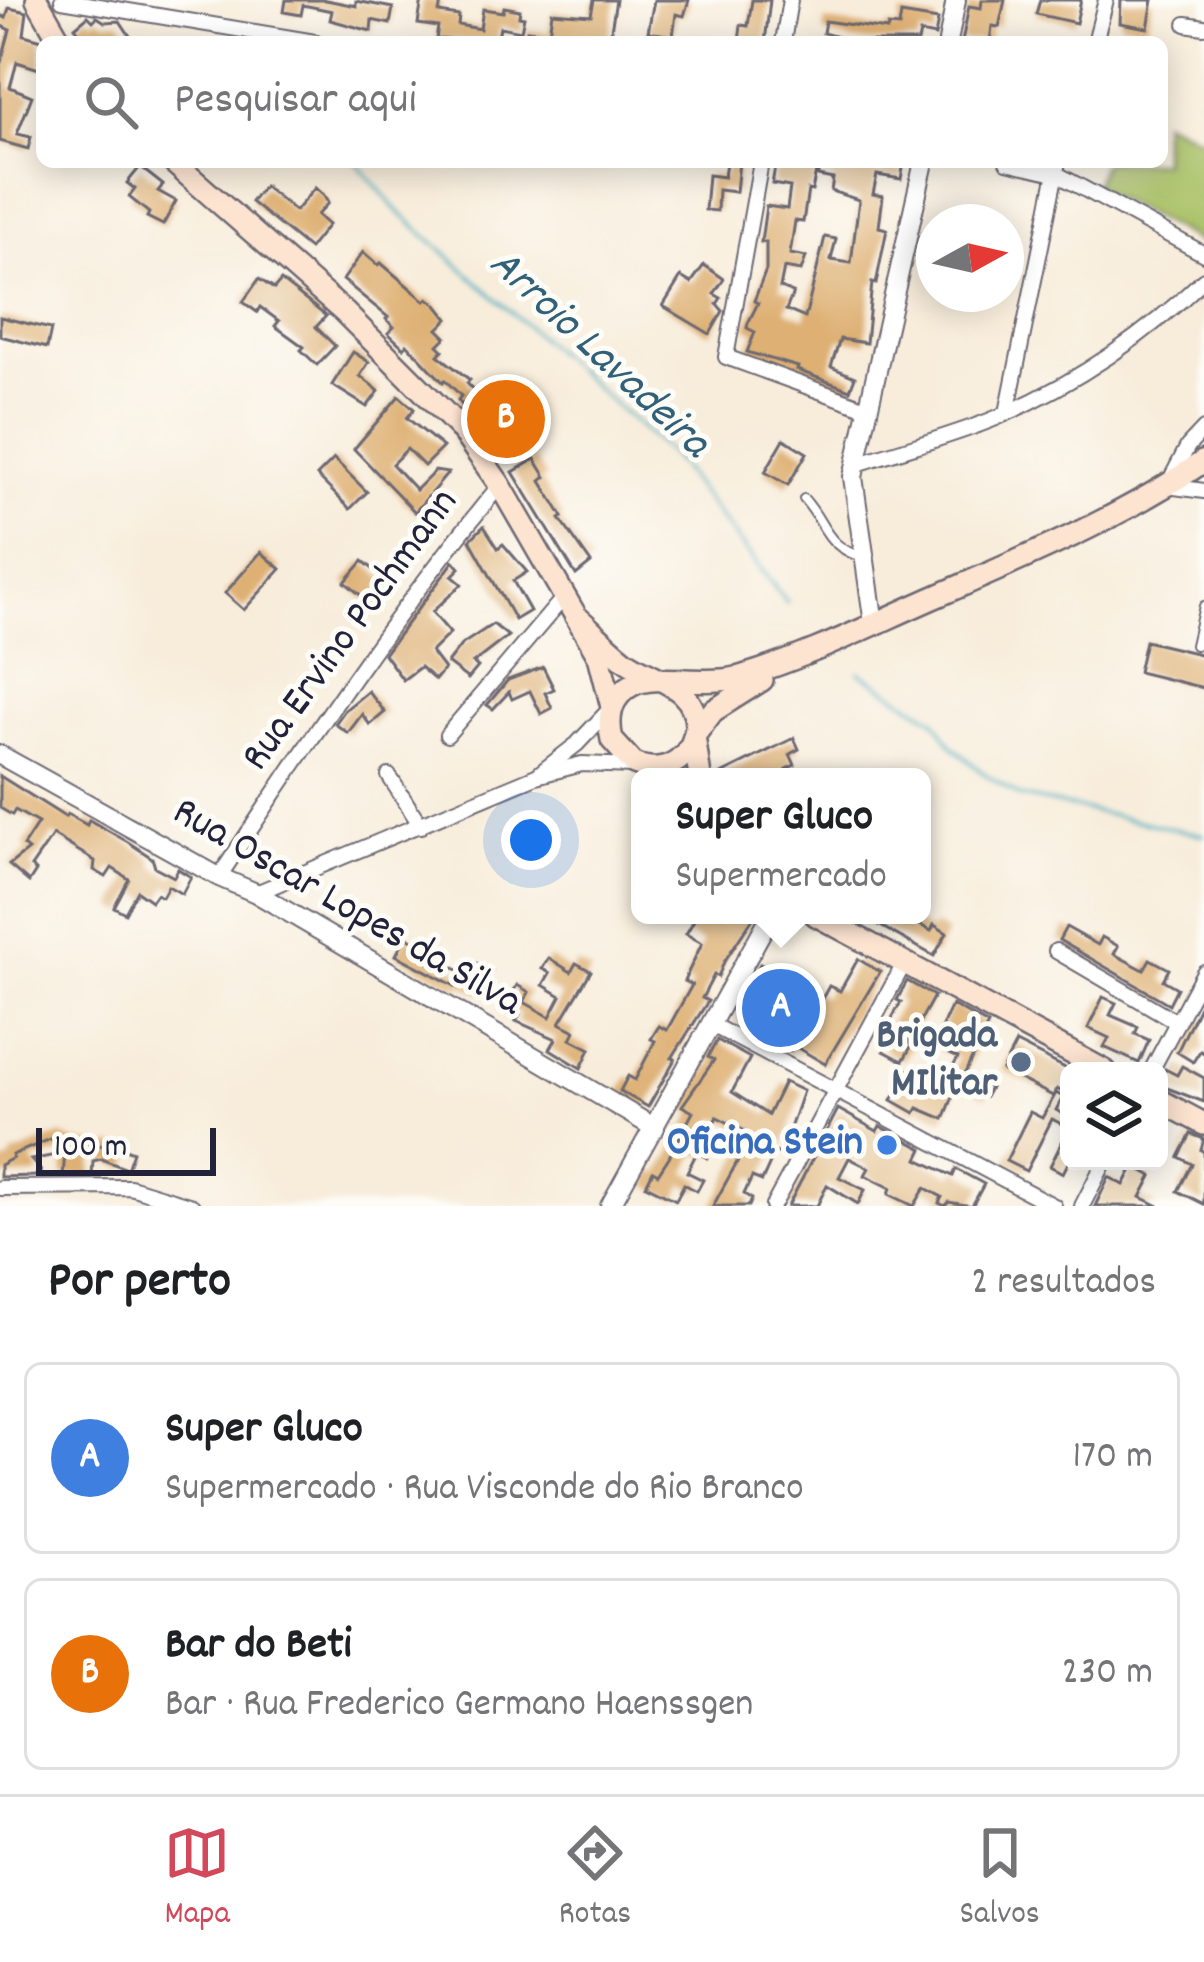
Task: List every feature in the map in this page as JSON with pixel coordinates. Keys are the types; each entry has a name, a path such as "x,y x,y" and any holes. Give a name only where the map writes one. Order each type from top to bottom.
{"main road":[{"path":"37,0 58,36"},
{"path":"180,168 380,346 460,428 500,485 599,656 612,707 609,729 617,750 645,768"},
{"path":"663,768 679,759 713,711 734,695 810,654 1082,530 1167,486 1204,460"},
{"path":"570,606 621,656 668,682 691,704 699,768"},
{"path":"612,707 631,686 649,680 726,680 810,654"},
{"path":"833,924 1088,1062"},
{"path":"1168,1105 1204,1124"}],"street":[{"path":"62,0 279,36"},
{"path":"784,36 790,0"},
{"path":"949,36 956,0"},
{"path":"1097,36 1106,0"},
{"path":"1186,24 1204,27"},
{"path":"760,168 726,358 869,409"},
{"path":"874,624 854,465 923,168"},
{"path":"1006,413 1057,168 1204,254"},
{"path":"854,465 1006,413 1119,352 1204,279"},
{"path":"1204,429 1187,446 1167,486 1204,491"},
{"name":"Rua Ervino Pochmann","path":"219,877 354,673 426,574 500,485"},
{"path":"447,736 570,606"},
{"path":"536,776 577,744 612,707"},
{"name":"Rua Oscar Lopes da Silva","path":"0,755 219,877 256,892 656,1128"},
{"path":"256,892 536,776 582,764 631,770"},
{"path":"389,776 421,826"},
{"path":"610,1206 766,924"},
{"path":"1056,951 1177,1022"},
{"path":"773,1206 905,962"},
{"path":"1156,1062 1204,972"},
{"path":"712,1025 1054,1206"},
{"path":"1082,1206 1100,1170"},
{"path":"0,1188 130,1187 193,1206"}],"lane":[{"path":"804,499 827,537 864,558"},
{"path":"1195,645 1204,606"}],"green space":[{"path":"1168,124 1204,140 1204,245 1093,186 1101,168 1168,168"}],"building":[{"path":"286,0 356,6 356,1 393,8 390,24 372,20 371,31 330,20 332,11 303,5 301,15 284,12"},
{"path":"422,0 441,2 439,13 459,16 458,25 480,29 483,9 520,10 519,16 524,17 521,31 500,27 498,36 436,36 438,27 418,24"},
{"path":"594,0 616,0 610,36 526,36 527,30 549,33 552,12 591,15"},
{"path":"654,0 689,0 684,16 676,14 673,36 648,32"},
{"path":"752,0 770,0 766,36 740,36 741,25 748,26"},
{"path":"982,0 1005,0 999,27 992,26 991,36 963,36 969,6 981,8"},
{"path":"1040,0 1081,0 1076,23 1036,14"},
{"path":"1121,0 1153,0 1148,28 1120,23"},
{"path":"9,8 27,12 24,35 36,38 36,68 17,62 10,87 32,96 17,134 31,137 28,149 0,141 0,66 10,30 0,25 0,15 6,18"},
{"path":"901,14 938,20 935,36 823,33 825,21 887,30 888,26 899,27"},
{"path":"88,16 93,21 97,17 120,21 130,36 82,36 75,27"},
{"path":"141,168 163,185 158,191 176,201 163,225 147,217 149,213 129,197 135,189 127,183"},
{"path":"725,168 738,168 736,192 718,190 717,211 705,210 708,175 724,177"},
{"path":"775,168 816,171 803,222 795,221 790,254 806,257 801,271 784,268 780,288 793,293 786,310 805,318 825,237 836,239 831,260 851,263 859,200 831,191 833,179 818,176 819,168 903,168 901,179 877,175 873,194 883,196 879,227 887,229 876,284 872,283 866,343 840,339 831,367 855,377 850,390 747,352 755,332 747,328 748,323 766,270 766,242 761,242 766,206 787,209 790,187 772,184"},
{"path":"264,186 295,211 315,188 324,196 328,203 317,215 328,225 309,249 251,202"},
{"path":"363,252 425,301 428,298 437,305 448,319 438,329 446,337 438,345 443,350 438,355 470,380 467,383 484,402 488,399 499,414 515,402 525,415 500,434 488,418 478,425 458,400 461,396 407,344 404,348 388,333 394,327 388,317 343,280"},
{"path":"704,265 724,279 714,294 721,298 717,304 723,311 710,334 663,306 681,277 691,283"},
{"path":"259,279 274,289 281,281 326,316 316,327 335,346 317,365 301,350 304,347 275,326 279,321 243,302"},
{"path":"0,317 51,329 47,348 0,336"},
{"path":"353,352 369,362 360,376 379,391 367,407 332,385"},
{"path":"399,396 414,409 407,418 443,447 424,466 407,449 392,464 416,490 435,471 448,473 415,512 354,449"},
{"path":"784,439 807,453 788,485 765,472"},
{"path":"334,459 367,492 350,509 317,476"},
{"path":"535,459 560,519 591,563 576,575 513,472"},
{"path":"484,526 498,548 503,544 527,572 513,581 530,611 515,620 470,540"},
{"path":"261,552 281,569 244,610 225,593"},
{"path":"363,561 388,581 370,603 345,582"},
{"path":"454,561 460,568 452,576 462,584 432,612 450,633 431,652 444,669 435,680 420,667 403,680 384,654"},
{"path":"493,624 508,636 473,663 478,667 468,679 447,663 461,645"},
{"path":"1145,641 1204,655 1204,688 1138,672"},
{"path":"543,667 554,689 545,693 552,708 541,714 530,691 512,699 509,692 493,709 487,705 508,680"},
{"path":"368,691 385,712 370,725 362,714 348,733 335,724 345,710"},
{"path":"794,738 799,749 790,754 795,765 788,768 733,768"},
{"path":"0,776 65,817 87,825 89,820 128,842 152,858 155,867 174,877 178,869 191,877 182,894 168,886 162,897 156,894 151,901 137,891 125,913 114,907 129,879 112,868 106,877 94,870 95,861 53,835 31,867 36,871 29,882 9,865 28,850 23,846 38,823 15,810 12,815 0,808"},
{"path":"692,924 749,924 718,977 714,975 702,998 708,1001 648,1107 620,1091 628,1076 635,1080 655,1041 651,1039 659,1026 667,1030 692,985 684,981 702,943 686,934"},
{"path":"877,924 918,924 931,931 934,925 947,933 934,956"},
{"path":"1066,927 1098,945 1102,937 1118,946 1114,954 1144,970 1150,959 1169,969 1163,980 1177,988 1169,1004 1059,940"},
{"path":"406,936 470,978 477,963 492,971 480,994 396,955"},
{"path":"549,958 571,972 576,963 591,971 560,1023 575,1031 571,1039 590,1049 581,1068 550,1049 556,1039 516,1021 520,1014 505,1006 517,985 529,992 524,1002 550,1017 561,996 543,985 550,973 542,969"},
{"path":"858,959 880,972 825,1064 793,1045 790,1051 750,1030 765,1002 744,992 760,964 823,997 829,986 840,991"},
{"path":"907,981 934,996 903,1061 884,1051 886,1046 879,1042"},
{"path":"1204,996 1204,1053 1200,1051 1193,1062 1177,1052"},
{"path":"1103,997 1116,1003 1110,1015 1138,1027 1135,1034 1149,1040 1137,1062 1104,1047 1109,1038 1088,1028"},
{"path":"952,1005 988,1025 965,1073 990,1088 985,1097 959,1082 944,1119 918,1108 915,1113 892,1100 908,1070 938,1087 943,1084 958,1058 933,1046"},
{"path":"717,1040 750,1058 732,1092 768,1115 784,1082 803,1091 781,1154 775,1152 762,1181 752,1177 744,1194 752,1199 749,1206 713,1206 748,1142 739,1139 743,1130 717,1117 704,1141 714,1147 707,1158 697,1152 687,1172 703,1180 697,1191 684,1184 676,1200 646,1185 669,1157 693,1112 682,1106 714,1060 708,1057"},
{"path":"1016,1043 1060,1065 1060,1091 1053,1096 1002,1070"},
{"path":"1182,1066 1204,1078 1204,1102 1168,1088 1168,1070 1177,1075"},
{"path":"1056,1093 1060,1095 1056,1110 1060,1123 1052,1119 1026,1171 1006,1161 1030,1112 1042,1118"},
{"path":"838,1109 923,1149 918,1159 953,1176 956,1169 984,1184 972,1206 949,1202 945,1206 939,1203 942,1197 925,1188 914,1206 889,1194 891,1188 865,1175 869,1168 849,1158 839,1177 865,1190 858,1204 827,1185 817,1206 788,1206"},
{"path":"1191,1134 1204,1139 1204,1204 1178,1191 1192,1164 1179,1157"},
{"path":"60,1135 133,1152 127,1169 101,1159 93,1161 92,1176 63,1176 65,1153 31,1160 41,1171 35,1176 0,1177 0,1165 12,1155"},
{"path":"1060,1146 1063,1173 1050,1166"},
{"path":"1132,1170 1152,1176 1141,1197 1159,1206 1095,1206 1109,1177 1124,1185"}],"waterway":[{"name":"Arroio Lavadeira","path":"361,168 396,209 671,455 787,603"},
{"name":"Arroio Lavadeira","path":"859,672 934,719 953,747 1019,796 1204,835"}],"place":[{"name":"Bar do Beti","path":"506,419"},
{"name":"Super Gluco","path":"781,1008"},
{"name":"Brigada MIlitar","path":"1021,1062"},
{"name":"Oficina Stein","path":"887,1145"}]}
